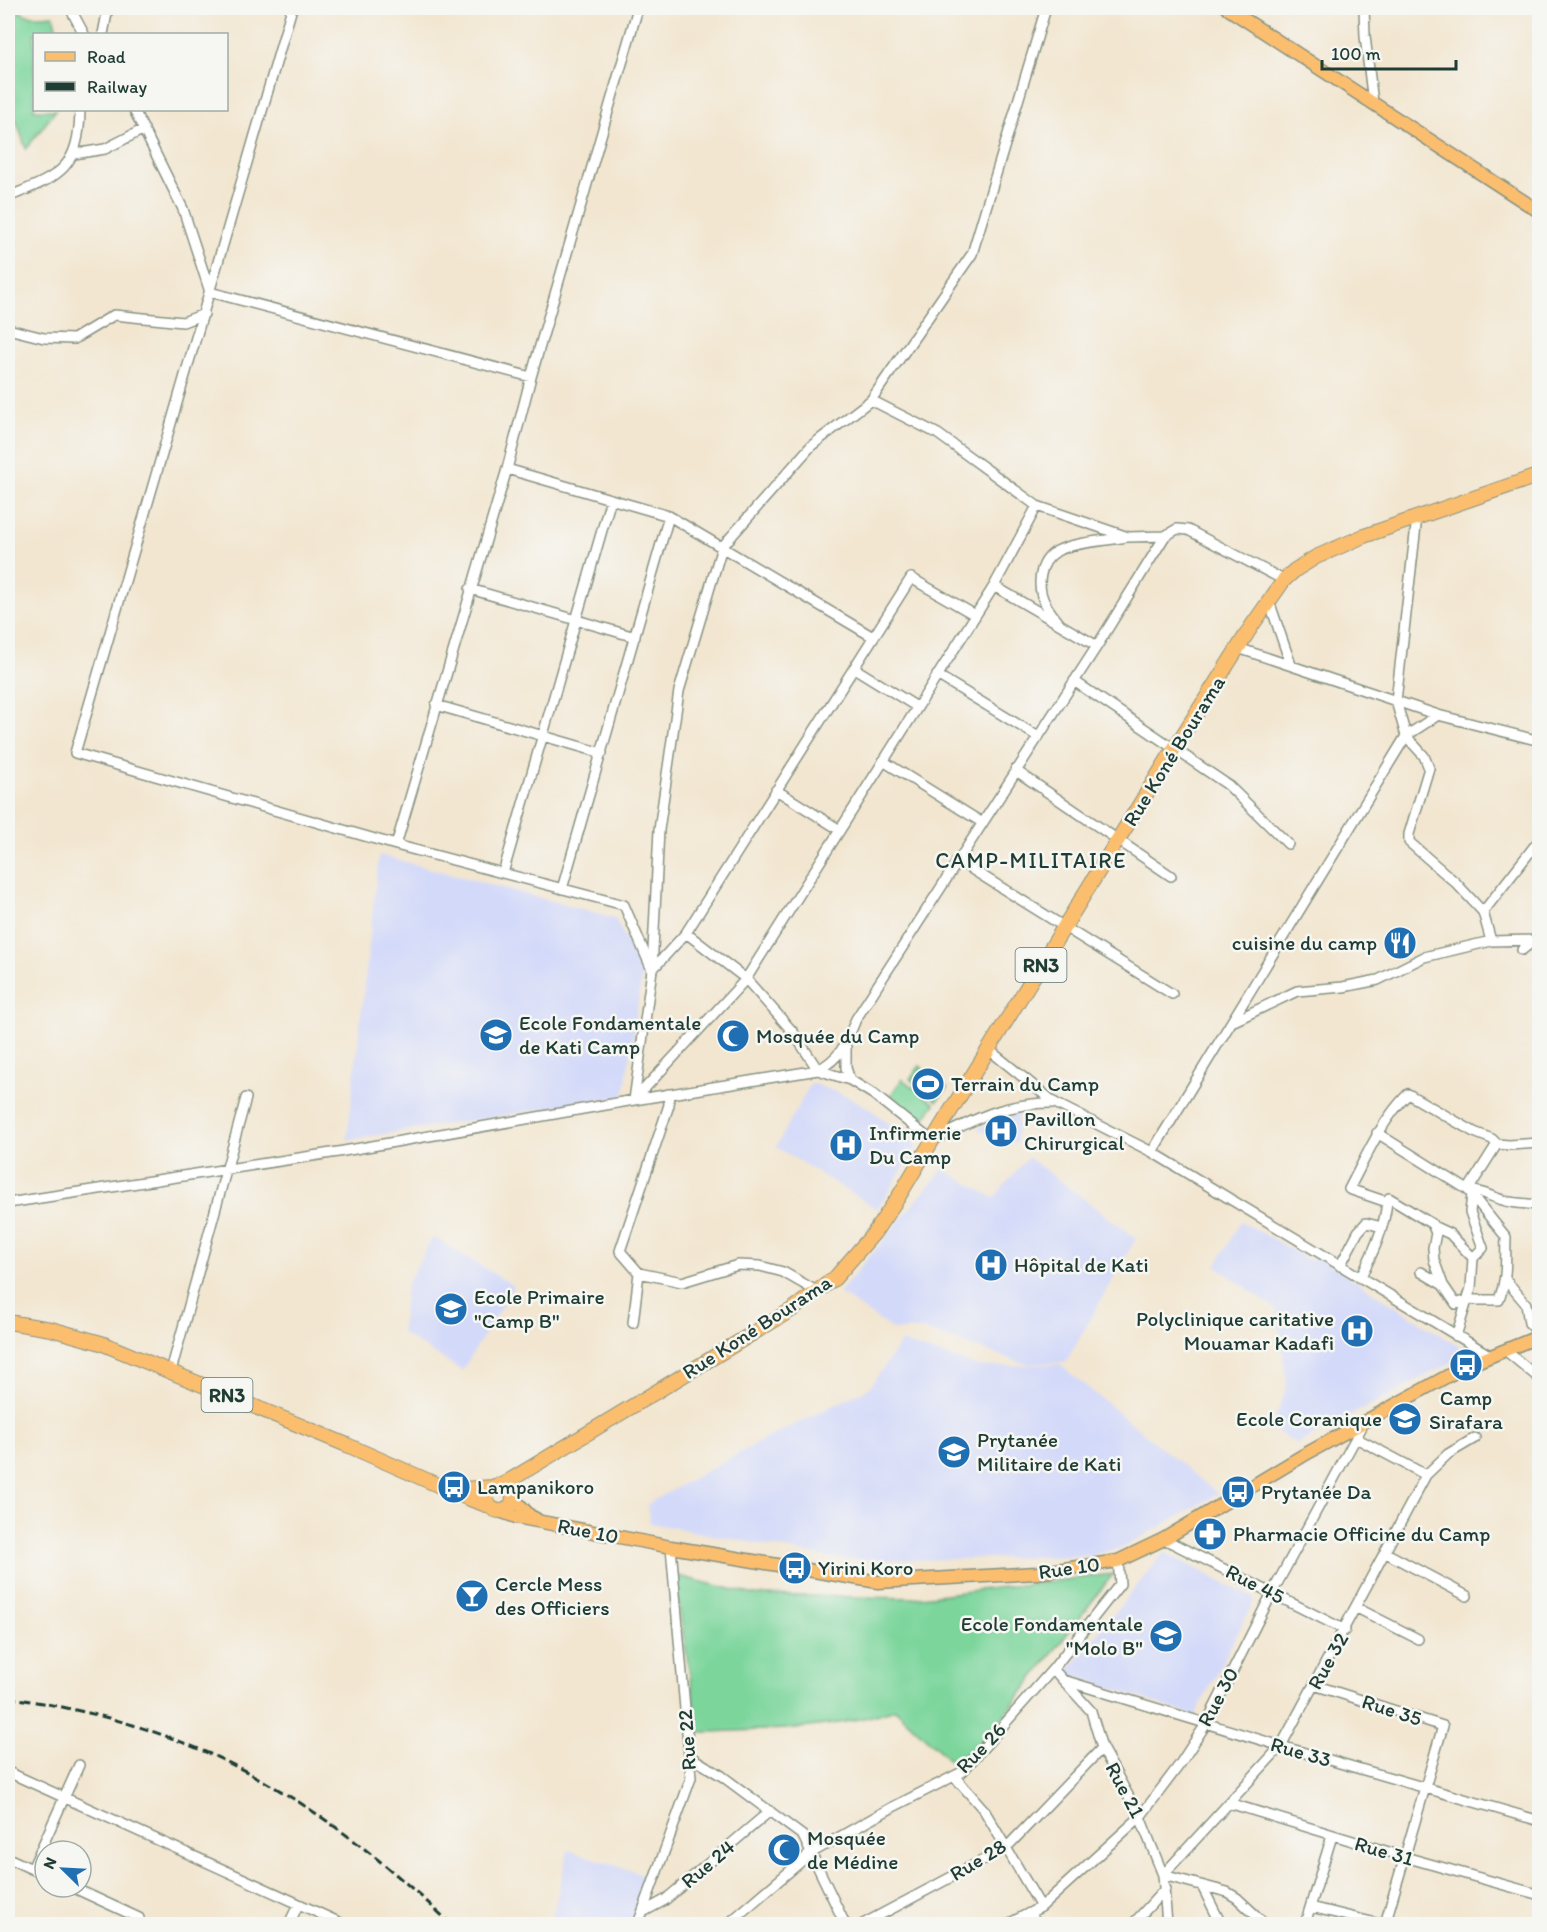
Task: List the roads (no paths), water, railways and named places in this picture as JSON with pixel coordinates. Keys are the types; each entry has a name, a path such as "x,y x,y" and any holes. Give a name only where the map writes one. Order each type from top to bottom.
{"highway":[{"name":"Rue Koné Bourama","path":"441,1486 505,1492 533,1468 818,1292 835,1278 874,1233 899,1196 1174,749 1284,580 1316,557 1417,517 1539,475"},
{"name":"Rue Koné Bourama","path":"8,1322 101,1342 493,1508"},
{"path":"505,1492 512,1503 506,1509 493,1508 488,1496 505,1492"}],"main road":[{"path":"1227,8 1539,212"},
{"name":"Rue 10","path":"493,1508 516,1517 546,1523 878,1582 1037,1573 1118,1561 1164,1539 1366,1419 1464,1367 1539,1334"},
{"name":"Rue 10","path":"505,1492 530,1516 546,1523"}],"street":[{"path":"70,8 83,33"},
{"path":"103,33 108,8"},
{"path":"292,8 75,753 396,845 624,905 652,970"},
{"path":"396,845 507,469 531,377 638,8"},
{"path":"634,1100 652,970 659,830 679,691 722,547 811,446 871,400 972,254 1046,8"},
{"path":"1364,8 1373,103"},
{"path":"8,197 44,183 55,176 74,154 80,130 81,111"},
{"path":"135,111 183,209 210,292"},
{"path":"74,154 105,150 144,129"},
{"path":"210,292 531,377"},
{"path":"8,329 44,338 74,339 114,315 183,322 204,314"},
{"path":"871,400 938,434 1037,506 1128,537"},
{"path":"507,469 669,516 873,637"},
{"path":"503,873 611,499"},
{"path":"634,1100 746,979 994,586 1037,506"},
{"path":"562,889 669,516"},
{"path":"1417,517 1396,701 1406,736 1424,756 1429,768 1409,834 1409,842 1456,883 1483,912 1491,941"},
{"path":"8,1203 338,1152 818,1070 833,1062 840,1054 856,1019 1097,646 1165,536 1177,529 1188,530 1284,580"},
{"path":"1060,624 1045,603 1040,577 1044,563 1056,551 1128,537 1165,536"},
{"path":"652,970 686,933 911,578 975,615"},
{"path":"994,586 1097,646"},
{"path":"470,589 635,637"},
{"path":"1269,601 1291,665"},
{"path":"1238,648 1438,715 1539,741"},
{"path":"854,668 917,707"},
{"path":"937,675 1037,736"},
{"path":"1074,681 1228,785 1288,844"},
{"path":"436,705 602,753"},
{"path":"1152,1152 1406,736 1438,715"},
{"path":"883,761 978,820"},
{"path":"1015,770 1171,876"},
{"path":"777,790 840,830"},
{"path":"1483,912 1539,839"},
{"path":"957,860 1172,994"},
{"path":"686,933 746,979 793,1032 818,1070 849,1080 873,1094 932,1141 976,1119 1016,1105 1033,1102 1055,1103"},
{"path":"1232,1022 1297,991 1343,987 1378,980 1424,957 1491,941 1537,938"},
{"path":"1522,950 1537,938"},
{"path":"846,1042 845,1057 849,1080"},
{"path":"988,1049 1055,1103 1152,1152 1491,1356"},
{"path":"1033,1102 1034,1087"},
{"path":"668,1094 669,1105 620,1251 639,1273 682,1282 738,1265 760,1266 783,1272 818,1292"},
{"path":"1387,1202 1349,1188 1377,1133 1392,1110 1408,1094 1474,1132 1492,1139 1497,1144 1539,1143"},
{"path":"171,1371 246,1098"},
{"path":"1377,1133 1470,1193 1506,1237 1507,1270 1499,1300 1467,1300 1456,1304 1443,1286 1434,1260 1433,1248 1436,1233 1433,1226"},
{"path":"1456,1336 1471,1288 1473,1258 1483,1248 1470,1212 1470,1193 1497,1144"},
{"path":"1470,1193 1485,1192 1508,1202 1539,1206"},
{"path":"1360,1278 1378,1242 1389,1198 1450,1234 1473,1258"},
{"path":"1340,1266 1358,1232 1366,1223 1382,1227"},
{"path":"1421,1272 1443,1286"},
{"path":"633,1323 639,1273"},
{"path":"1505,1279 1526,1305 1529,1323 1539,1334"},
{"path":"1505,1350 1539,1378"},
{"name":"Rue 30","path":"1008,1924 1041,1907 1140,1817 1180,1764 1206,1724 1272,1593 1366,1419"},
{"path":"1356,1438 1426,1475"},
{"name":"Rue 32","path":"1163,1875 1281,1746 1357,1608 1426,1475 1448,1454 1475,1438"},
{"name":"Rue 45","path":"1164,1539 1345,1630"},
{"name":"Rue 22","path":"638,1924 691,1778 671,1547"},
{"path":"1386,1553 1467,1596"},
{"name":"Rue 26","path":"728,1924 811,1853 962,1772 1053,1669 1120,1584 1118,1561"},
{"path":"1357,1608 1418,1639"},
{"name":"Rue 21","path":"1053,1669 1091,1711 1102,1748 1140,1817 1163,1875 1167,1924"},
{"name":"Rue 33","path":"1063,1680 1539,1821"},
{"name":"Rue 35","path":"1314,1685 1443,1726 1425,1787"},
{"name":"Rue 28","path":"863,1924 1006,1848 1102,1748"},
{"path":"689,1756 803,1836 845,1924"},
{"path":"8,1858 32,1869 79,1765"},
{"path":"8,1772 343,1924"},
{"path":"954,1776 984,1810 1041,1907"},
{"path":"1385,1924 1425,1787"},
{"name":"Rue 31","path":"1229,1803 1332,1836 1539,1895"},
{"name":"Rue 24","path":"643,1912 665,1900 770,1811"},
{"path":"1305,1924 1332,1836"},
{"path":"1163,1875 1227,1892 1237,1898 1265,1924"},
{"path":"1202,1887 1221,1924"},
{"path":"1133,1924 1165,1888"},
{"path":"93,1897 139,1918 136,1924"},
{"path":"289,1924 298,1905"},
{"path":"1311,1907 1380,1924"},
{"path":"1029,1913 1037,1924"}],"railway":[{"path":"8,1698 75,1710 149,1730 198,1749 244,1771 288,1795 330,1823 371,1854 451,1924"}],"place":[{"name":"cuisine du camp","path":"1400,943"},
{"name":"Ecole Fondamentale de Kati Camp","path":"496,1035"},
{"name":"Mosquée du Camp","path":"733,1036"},
{"name":"Terrain du Camp","path":"928,1084"},
{"name":"Pavillon Chirurgical","path":"1001,1131"},
{"name":"Infirmerie Du Camp","path":"846,1145"},
{"name":"Hôpital de Kati","path":"991,1265"},
{"name":"Ecole Primaire \"Camp B\"","path":"451,1309"},
{"name":"Polyclinique caritative Mouamar Kadafi","path":"1357,1331"},
{"name":"Camp Sirafara","path":"1466,1365"},
{"name":"Ecole Coranique","path":"1405,1419"},
{"name":"Prytanée Militaire de Kati","path":"954,1452"},
{"name":"Lampanikoro","path":"454,1487"},
{"name":"Prytanée Da","path":"1238,1492"},
{"name":"Pharmacie Officine du Camp","path":"1210,1534"},
{"name":"Yirini Koro","path":"795,1568"},
{"name":"Cercle Mess des Officiers","path":"472,1596"},
{"name":"Ecole Fondamentale \"Molo B\"","path":"1166,1636"},
{"name":"Mosquée de Médine","path":"784,1850"}],"district":[{"name":"CAMP-MILITAIRE","path":"1031,860"}]}
